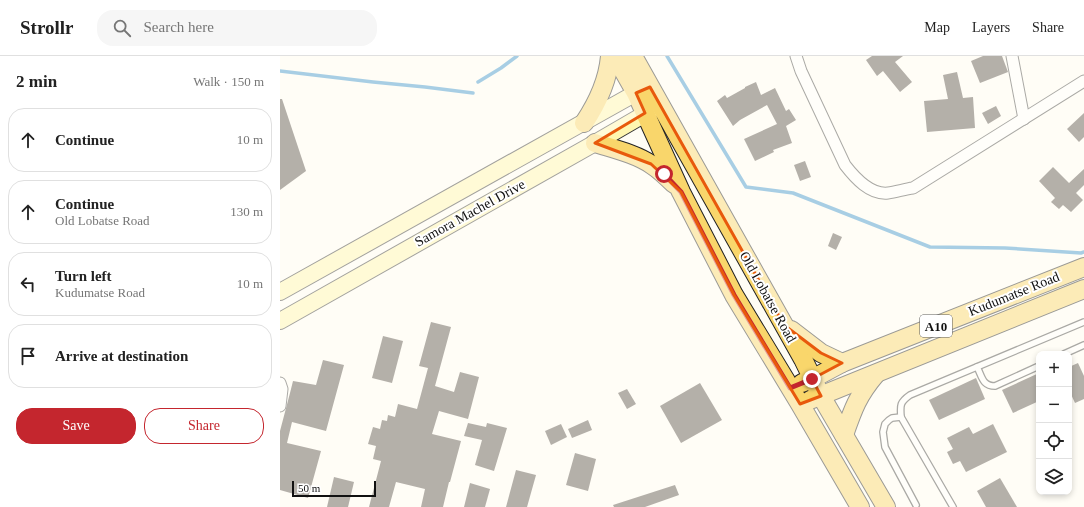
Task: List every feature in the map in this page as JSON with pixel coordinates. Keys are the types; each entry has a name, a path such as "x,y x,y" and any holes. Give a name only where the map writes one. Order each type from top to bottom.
{"main road":[{"path":"584,122 601,95 606,80 610,56"},
{"path":"615,56 643,90"},
{"path":"633,56 643,90"},
{"name":"Samora Machel Drive","path":"280,292 643,90"},
{"name":"Old Lobatse Road","path":"643,90 653,109 784,324 821,396 886,507"},
{"name":"Samora Machel Drive","path":"280,320 653,109"},
{"name":"Old Lobatse Road","path":"653,109 681,192 734,295 860,507"},
{"path":"595,143 637,157 651,164 664,174 681,192"},
{"name":"Kudumatse Road","path":"790,388 812,379 842,363 1084,267"},
{"name":"Kudumatse Road","path":"800,404 1084,289"},
{"path":"784,324 798,337 821,353 842,363"},
{"name":"A10","path":"844,435 858,397 876,373"}],"street":[{"path":"796,56 801,71 845,165 853,176 874,191 887,193 913,188 1084,81"},
{"path":"1012,56 1024,119"},
{"path":"280,383 282,389 280,406"}],"lane":[{"path":"953,507 901,416 900,406 903,399 977,366 1084,322"},
{"path":"1071,351 1084,345"},
{"path":"977,366 985,383 989,386 994,386 1036,367"},
{"path":"901,416 889,420 885,424 882,432 885,447 916,505"}],"highlighted area":[{"path":"650,87 784,325 821,353 842,363 812,379 821,396 800,404 734,295 681,192 651,164 595,143 645,113 636,93"}],"building":[{"path":"872,56 903,56 895,62 912,82 900,92 883,71 877,76 866,60"},
{"path":"983,56 1002,56 1008,72 980,83 971,61"},
{"path":"957,72 963,98 973,97 975,128 927,132 924,101 948,99 943,75"},
{"path":"756,82 761,95 775,88 786,111 789,109 796,120 786,126 792,143 773,150 774,152 755,161 744,139 777,124 767,105 740,120 733,126 717,101 725,95 727,98"},
{"path":"280,99 282,99 306,171 280,190"},
{"path":"996,106 1001,116 988,124 982,113"},
{"path":"1084,113 1084,137 1079,142 1067,129"},
{"path":"805,161 811,177 800,181 794,165"},
{"path":"1053,167 1069,183 1084,169 1084,185 1076,193 1083,200 1071,212 1063,205 1059,209 1051,202 1055,198 1039,181"},
{"path":"833,233 842,237 836,250 828,246"},
{"path":"431,322 451,327 435,386 454,392 460,372 479,377 468,419 439,411 432,434 461,441 443,507 421,507 425,489 396,482 389,507 369,507 381,461 373,459 376,446 368,444 373,427 380,429 382,420 387,421 388,415 395,417 398,404 417,409 428,368 419,366"},
{"path":"383,336 403,341 392,383 372,378"},
{"path":"323,360 344,365 326,431 292,422 287,443 321,451 308,498 280,490 280,431 293,381 316,385"},
{"path":"1078,363 1084,376 1084,399 1075,403 1072,396 1072,366"},
{"path":"1036,374 1036,402 1013,413 1002,390"},
{"path":"976,378 985,399 939,420 929,400"},
{"path":"700,383 722,420 681,443 660,406"},
{"path":"627,389 636,404 627,409 618,393"},
{"path":"588,420 592,430 572,438 568,429"},
{"path":"468,423 486,427 487,423 507,428 494,471 475,465 482,440 464,436"},
{"path":"561,424 567,437 551,445 545,431"},
{"path":"993,424 1007,452 966,472 960,461 953,464 947,452 953,449 947,438 969,427 973,434"},
{"path":"575,453 596,459 588,491 566,485"},
{"path":"516,470 536,475 527,507 506,507"},
{"path":"334,477 354,482 348,507 327,507"},
{"path":"1000,478 1017,507 986,507 977,491"},
{"path":"470,483 490,489 485,507 464,507"},
{"path":"675,485 679,495 645,507 614,507 613,505"}],"waterway":[{"path":"478,82 517,56"},
{"path":"667,56 746,187 793,193 930,247 1005,248 1084,252"},
{"path":"280,71 473,93"}],"route":[{"path":"664,174 681,192 734,295 790,388 812,379"}]}
